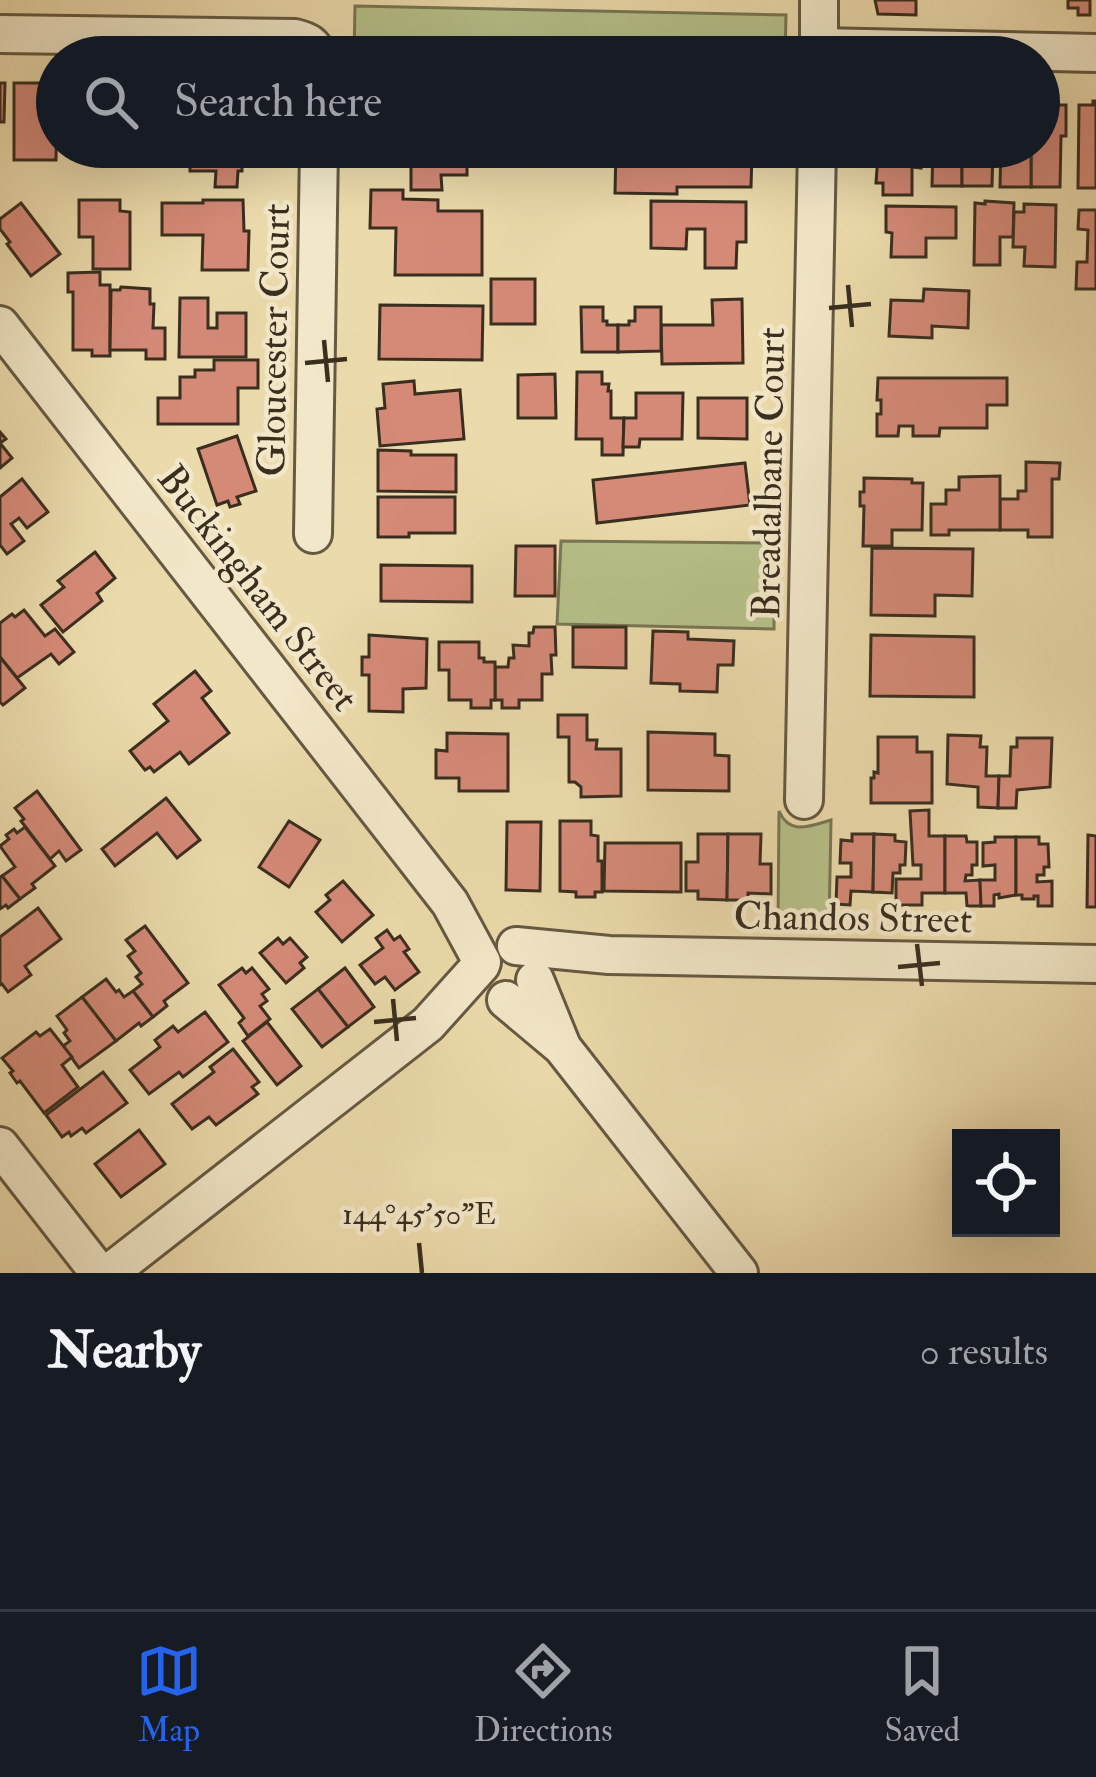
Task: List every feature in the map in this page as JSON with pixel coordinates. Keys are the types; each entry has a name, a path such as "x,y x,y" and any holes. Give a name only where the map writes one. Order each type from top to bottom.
{"street":[{"path":"819,0 819,36"},
{"path":"0,34 146,36"},
{"path":"1060,53 1096,53"},
{"name":"Gloucester Court","path":"313,534 319,168"},
{"name":"Breadalbane Court","path":"804,800 817,168"},
{"name":"Buckingham Street","path":"0,325 739,1273"},
{"name":"Chandos Street","path":"508,972 609,956 1096,964"},
{"path":"109,1273 430,1021 508,972"},
{"path":"0,1146 99,1273"}],"green space":[{"path":"355,6 786,15 786,36 354,36"},
{"path":"561,541 775,543 774,629 557,624"},
{"path":"779,811 795,826 831,820 829,926 778,924"}],"building":[{"path":"875,0 916,0 916,15 878,14"},
{"path":"1068,0 1090,0 1090,15 1078,15 1078,8 1068,8"},
{"path":"0,83 5,83 4,122 0,122"},
{"path":"14,83 36,83 36,160 14,160"},
{"path":"1093,101 1096,188 1078,188 1079,105 1093,105"},
{"path":"1060,105 1066,105 1060,187 1031,187 1031,168 1060,168"},
{"path":"242,168 237,187 215,187 216,171 190,171"},
{"path":"411,168 467,168 467,175 441,175 442,190 411,190"},
{"path":"616,168 752,168 751,187 677,187 677,194 615,193"},
{"path":"877,168 912,168 912,195 883,195 883,183 876,183"},
{"path":"932,168 962,168 962,186 932,186"},
{"path":"962,168 992,168 992,186 962,186"},
{"path":"1000,168 1031,168 1031,187 1000,187"},
{"path":"371,190 403,190 403,199 438,200 438,211 482,211 482,275 395,275 396,228 370,228"},
{"path":"79,200 120,200 120,211 130,212 130,269 93,269 93,237 79,237"},
{"path":"243,200 244,231 249,231 248,270 202,270 203,235 162,235 162,203"},
{"path":"651,201 746,202 746,242 737,242 736,268 705,268 705,229 687,229 686,249 651,248"},
{"path":"21,203 60,254 31,276 0,229 0,219"},
{"path":"975,203 1014,203 1013,237 1000,237 1000,265 974,265"},
{"path":"1024,204 1056,205 1055,267 1024,266 1025,247 1013,247 1014,212 1024,212"},
{"path":"886,206 956,207 956,238 926,238 926,257 891,257"},
{"path":"1079,210 1096,210 1096,289 1076,289 1077,262 1087,262 1088,230 1078,229"},
{"path":"100,272 100,285 110,285 110,356 73,350 73,292 68,292 68,273"},
{"path":"491,279 535,279 535,324 491,324"},
{"path":"150,289 153,328 165,328 165,359 146,359 146,350 110,350 111,290"},
{"path":"924,289 969,291 968,328 932,326 932,338 889,336 891,300 923,301"},
{"path":"180,298 208,298 208,328 217,328 217,313 246,313 246,357 179,357"},
{"path":"742,299 743,363 662,364 661,325 713,325 712,300"},
{"path":"380,305 483,306 482,360 379,359"},
{"path":"581,307 603,307 603,321 618,325 618,352 582,352"},
{"path":"635,307 661,307 661,351 618,352 618,325 635,321"},
{"path":"214,360 258,360 258,388 238,388 238,424 158,424 158,398 180,398 180,377 195,377 195,370 214,370"},
{"path":"577,372 602,372 602,384 609,384 611,418 624,418 623,455 602,455 602,439 576,439"},
{"path":"555,374 556,418 518,418 518,375"},
{"path":"878,378 1007,378 1007,405 987,405 987,428 940,428 939,436 913,436 913,426 899,426 898,436 877,436 877,414 881,414"},
{"path":"414,381 415,394 460,390 464,439 380,446 377,409 385,408 383,384"},
{"path":"636,393 683,393 682,439 640,439 639,447 623,447 624,418 636,418"},
{"path":"698,398 747,398 747,439 698,438"},
{"path":"237,436 256,491 237,497 240,504 217,505 198,449"},
{"path":"0,443 12,458 0,468"},
{"path":"378,450 456,455 456,492 378,491"},
{"path":"1026,462 1060,463 1059,479 1052,479 1052,537 1028,537 1028,530 1000,530 1000,499 1018,499 1018,491 1026,491"},
{"path":"745,463 750,505 597,523 593,480"},
{"path":"1000,476 1000,530 949,530 949,535 931,535 931,504 946,504 946,490 959,490 959,477"},
{"path":"864,478 923,483 922,530 892,530 892,546 863,546 860,492 864,492"},
{"path":"22,479 48,512 27,528 19,518 11,524 24,541 7,554 0,545 0,497"},
{"path":"378,497 455,497 455,533 378,537"},
{"path":"516,546 555,546 555,596 515,596"},
{"path":"872,548 973,549 972,596 935,595 935,616 871,615"},
{"path":"95,552 115,578 97,593 102,601 63,632 41,605 64,587 58,581"},
{"path":"381,565 472,566 472,602 381,601"},
{"path":"24,610 45,636 55,629 74,652 59,664 51,654 17,678 0,657 0,623"},
{"path":"534,627 555,627 556,655 551,655 552,674 542,674 542,700 519,700 519,708 502,708 502,700 495,700 495,667 508,667 509,658 514,658 513,645 529,646"},
{"path":"573,627 626,627 626,668 573,667"},
{"path":"653,631 688,632 688,639 734,641 733,665 718,665 717,692 680,691 680,684 651,683"},
{"path":"369,635 427,639 426,688 403,689 403,712 369,711 369,675 362,675 362,657 369,657"},
{"path":"871,635 974,637 974,697 870,696"},
{"path":"439,642 479,642 479,658 495,662 491,708 471,708 471,700 449,700 449,670 439,670"},
{"path":"0,657 25,688 3,705 0,702"},
{"path":"195,671 211,691 202,698 229,733 189,764 180,752 154,772 150,767 145,770 130,751 168,721 154,704"},
{"path":"558,715 587,715 587,740 597,740 596,749 621,749 621,796 581,797 581,787 569,782 569,737 558,737"},
{"path":"648,732 715,734 715,755 729,756 729,791 648,790"},
{"path":"447,733 508,734 508,791 459,791 459,778 436,778 436,750 447,751"},
{"path":"948,735 981,736 980,747 987,747 986,776 999,776 998,808 978,807 978,787 947,784"},
{"path":"878,737 917,737 917,752 932,752 932,803 871,803 871,778 878,773"},
{"path":"1017,738 1052,738 1050,787 1017,790 1016,808 998,808 999,776 1010,776 1011,747 1017,747"},
{"path":"37,791 81,850 66,861 59,851 50,859 15,808"},
{"path":"166,798 200,840 177,858 157,833 115,866 102,849"},
{"path":"929,810 929,836 945,836 945,893 922,893 922,905 896,905 896,879 921,879 921,865 913,865 910,811"},
{"path":"289,821 320,840 289,887 259,867"},
{"path":"560,821 591,821 591,835 598,836 602,892 595,892 595,897 560,891"},
{"path":"507,822 541,822 540,891 506,890"},
{"path":"25,827 55,866 20,899 2,876 15,867 0,846 9,839 6,835"},
{"path":"698,834 728,834 727,900 698,899 698,891 686,891 686,862 698,862"},
{"path":"728,834 761,834 760,864 771,864 771,894 748,893 748,900 727,900"},
{"path":"852,834 874,834 873,892 851,891 850,905 836,904 837,877 851,877 851,863 840,863 841,840 852,841"},
{"path":"874,834 895,835 895,841 906,842 905,865 900,865 900,873 893,873 892,893 873,892"},
{"path":"1088,835 1096,836 1096,907 1087,907"},
{"path":"945,836 966,836 967,842 977,842 977,865 972,865 972,875 966,875 965,881 980,880 981,906 967,906 966,893 945,893"},
{"path":"995,837 1016,837 1016,895 994,895 994,906 981,906 980,880 995,880 995,865 983,866 983,843 995,842"},
{"path":"1016,837 1039,837 1039,844 1048,844 1049,867 1044,867 1044,875 1037,875 1037,882 1052,881 1052,906 1038,906 1038,896 1022,899 1016,895"},
{"path":"605,843 681,843 681,892 604,891"},
{"path":"0,878 20,899 0,909"},
{"path":"343,881 373,915 342,942 316,912 330,900 326,895"},
{"path":"38,908 61,939 25,966 31,975 8,992 0,985 0,937"},
{"path":"145,926 188,983 164,1001 167,1006 153,1017 133,991 142,984 136,977 141,973 128,956 135,951 126,940"},
{"path":"387,930 394,940 400,936 409,949 404,952 419,972 395,990 385,977 375,984 360,965 383,948 376,938"},
{"path":"278,938 283,944 290,938 307,957 300,963 304,968 286,983 260,953"},
{"path":"242,968 246,973 252,968 269,989 262,994 267,1001 260,1006 270,1019 248,1036 239,1023 244,1018 219,985"},
{"path":"345,968 374,1007 348,1027 318,989"},
{"path":"106,979 124,997 133,991 153,1017 116,1041 82,997"},
{"path":"318,989 348,1027 322,1047 292,1009"},
{"path":"82,997 116,1041 79,1068 63,1046 70,1041 57,1016"},
{"path":"205,1012 228,1042 183,1077 179,1072 149,1094 130,1070 160,1047 155,1040 173,1026 178,1032"},
{"path":"267,1022 301,1066 277,1085 243,1041"},
{"path":"50,1029 72,1057 62,1065 78,1087 44,1113 2,1058 36,1032 40,1036"},
{"path":"233,1049 259,1082 252,1087 258,1094 216,1125 209,1117 192,1129 172,1104 214,1072 210,1067"},
{"path":"103,1072 127,1103 86,1133 82,1128 62,1137 46,1115"},
{"path":"139,1130 165,1164 121,1197 95,1164"}]}
